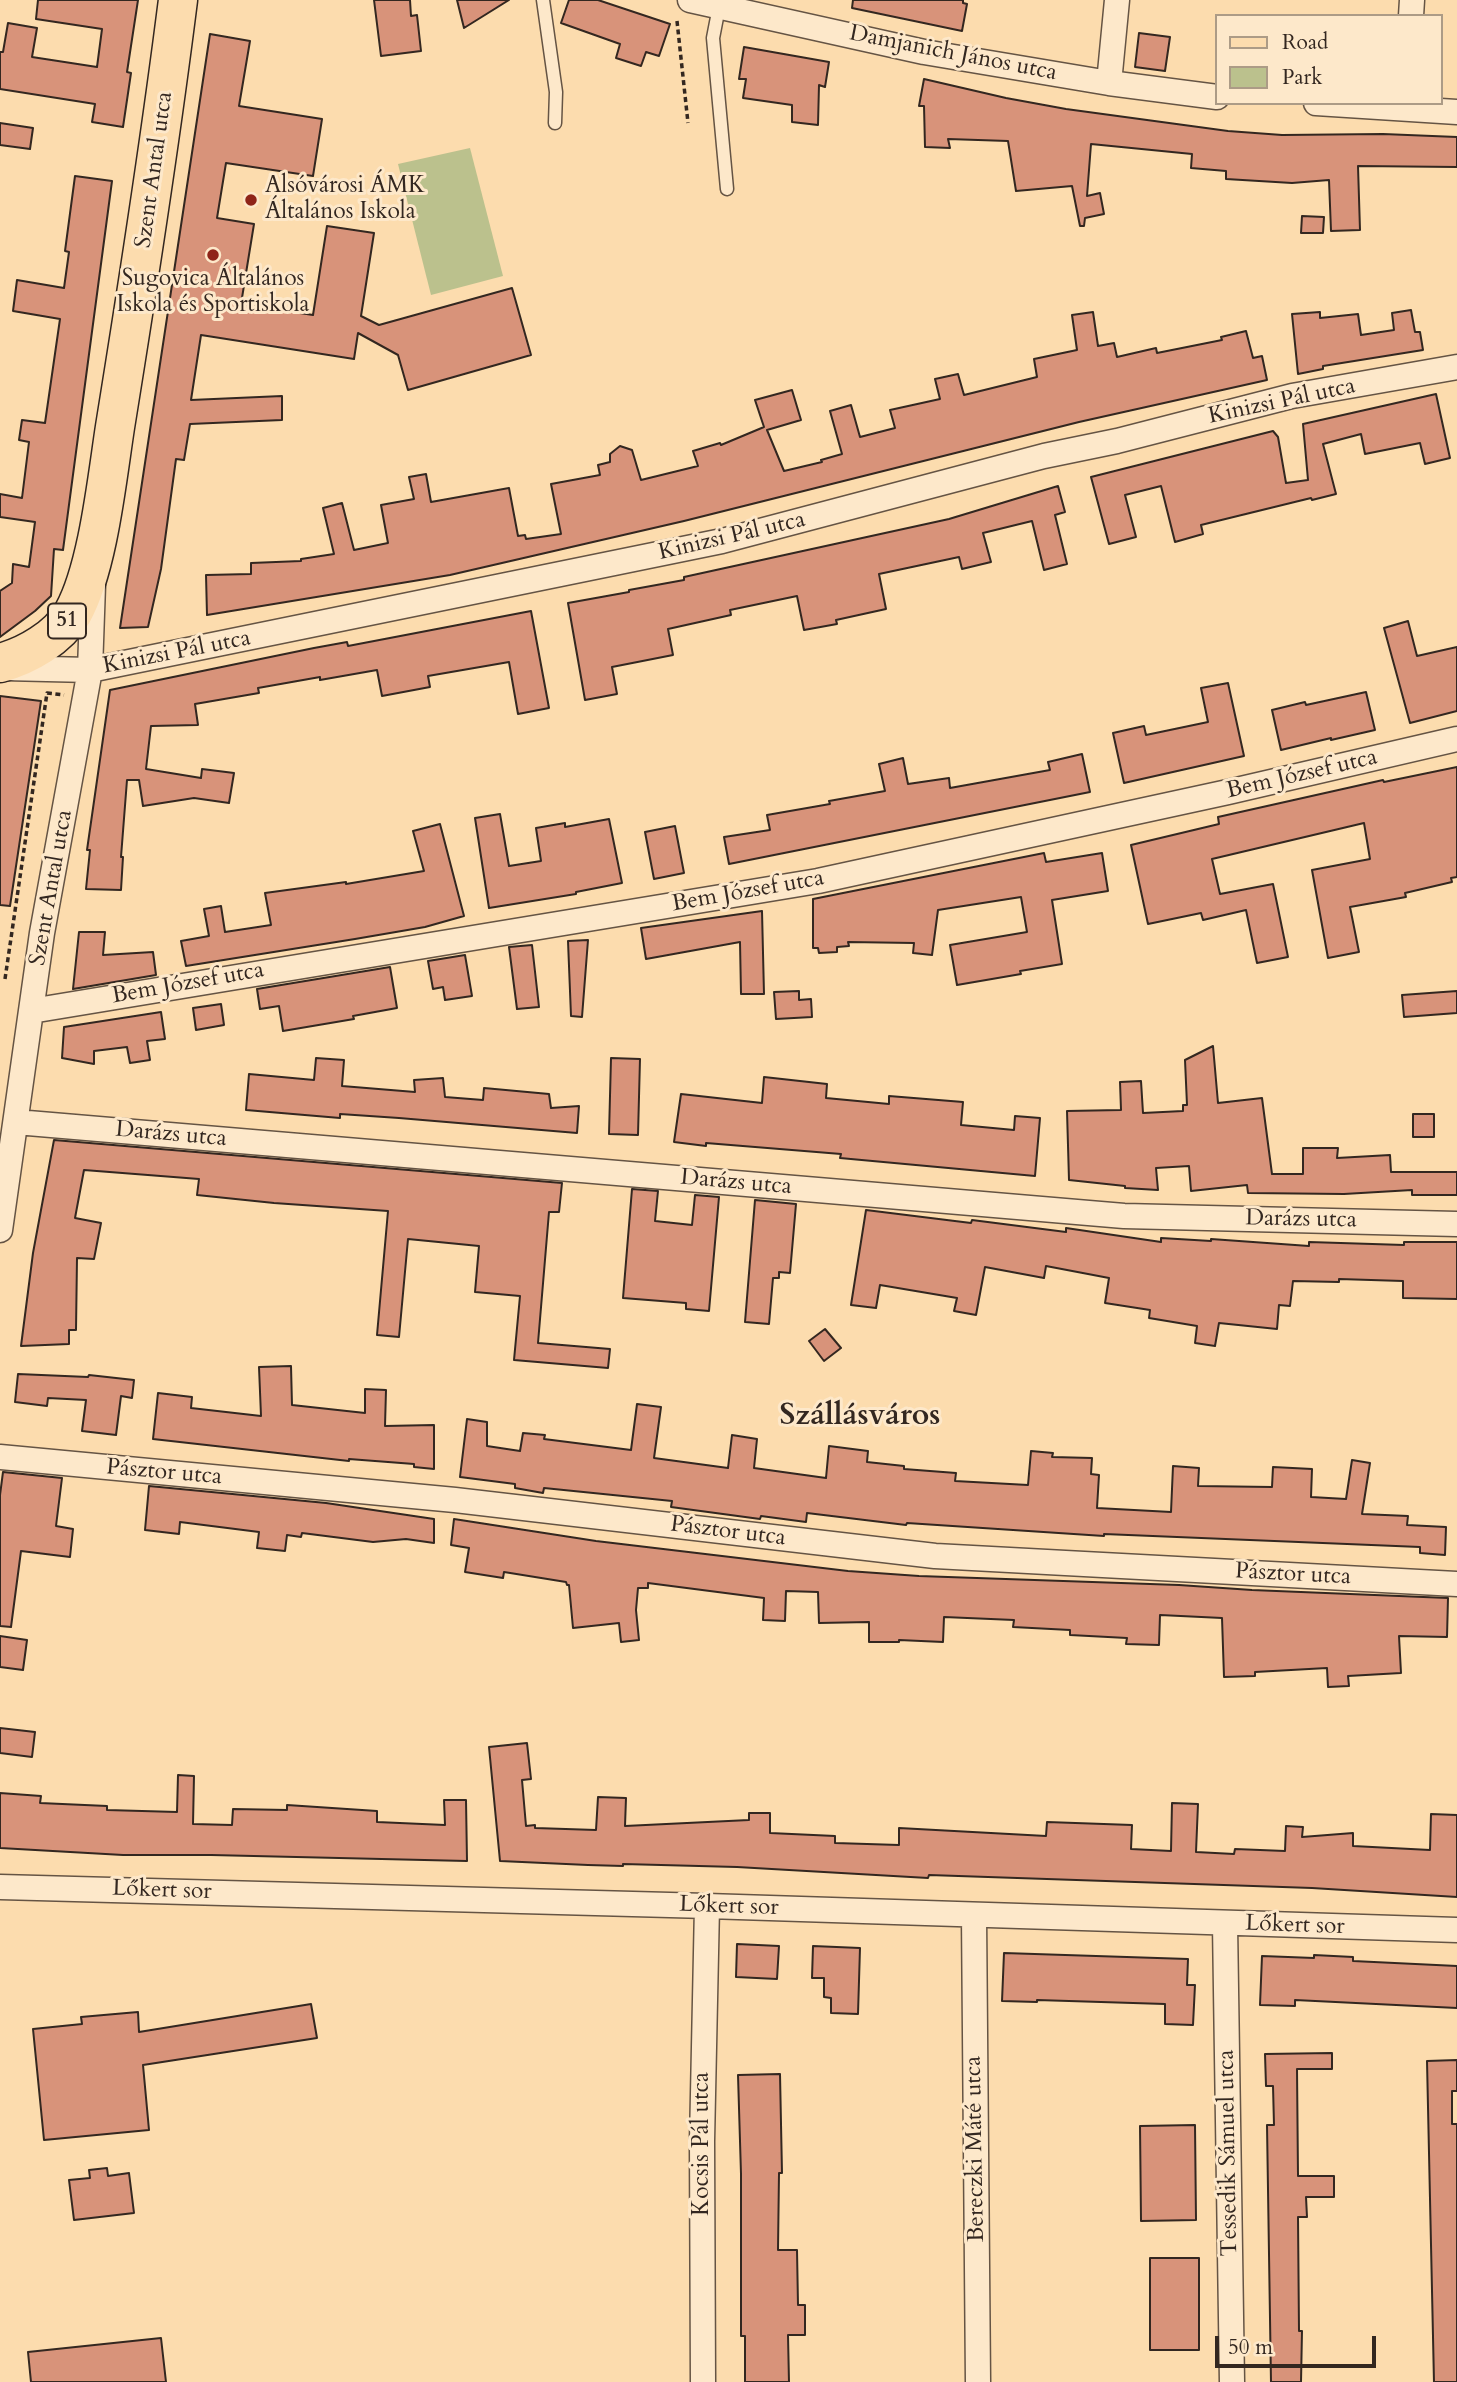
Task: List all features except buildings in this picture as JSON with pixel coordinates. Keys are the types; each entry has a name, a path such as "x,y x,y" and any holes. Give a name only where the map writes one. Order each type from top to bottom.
{"main road":[{"name":"Szent Antal utca","path":"0,665 26,654 46,641 71,616 84,589 94,546 146,240 178,0"}],"street":[{"name":"Damjanich János utca","path":"690,0 719,7 753,7 924,52 1109,83 1216,97"},
{"path":"1109,83 1117,0"},
{"path":"1376,105 1457,112"},
{"name":"Kinizsi Pál utca","path":"0,665 90,670 722,541 1044,456 1117,441 1292,396 1457,367"},
{"name":"Szent Antal utca","path":"0,1230 42,933 90,670 94,546"},
{"name":"Bem József utca","path":"31,1011 818,881 1228,792 1457,738"},
{"name":"Darázs utca","path":"16,1122 1124,1216 1457,1224"},
{"name":"Pásztor utca","path":"0,1457 455,1500 935,1556 1457,1584"},
{"name":"Lőkert sor","path":"0,1886 1457,1930"},
{"name":"Kocsis Pál utca","path":"703,2382 702,2141 707,1906"},
{"name":"Bereczki Máté utca","path":"974,1916 978,2382"},
{"name":"Tessedik Sámuel utca","path":"1226,1924 1232,2382"}],"lane":[{"path":"543,0 556,92 555,123"},
{"path":"719,7 713,38 727,189"}],"path":[{"path":"677,21 688,123"},
{"path":"5,979 47,693 85,698"}],"green space":[{"path":"470,148 503,276 431,295 398,164"}],"place":[{"name":"Alsóvárosi ÁMK Általános Iskola","path":"251,200"},
{"name":"Sugovica Általános Iskola és Sportiskola","path":"213,255"}],"district":[{"name":"Szállásváros","path":"860,1417"}]}
